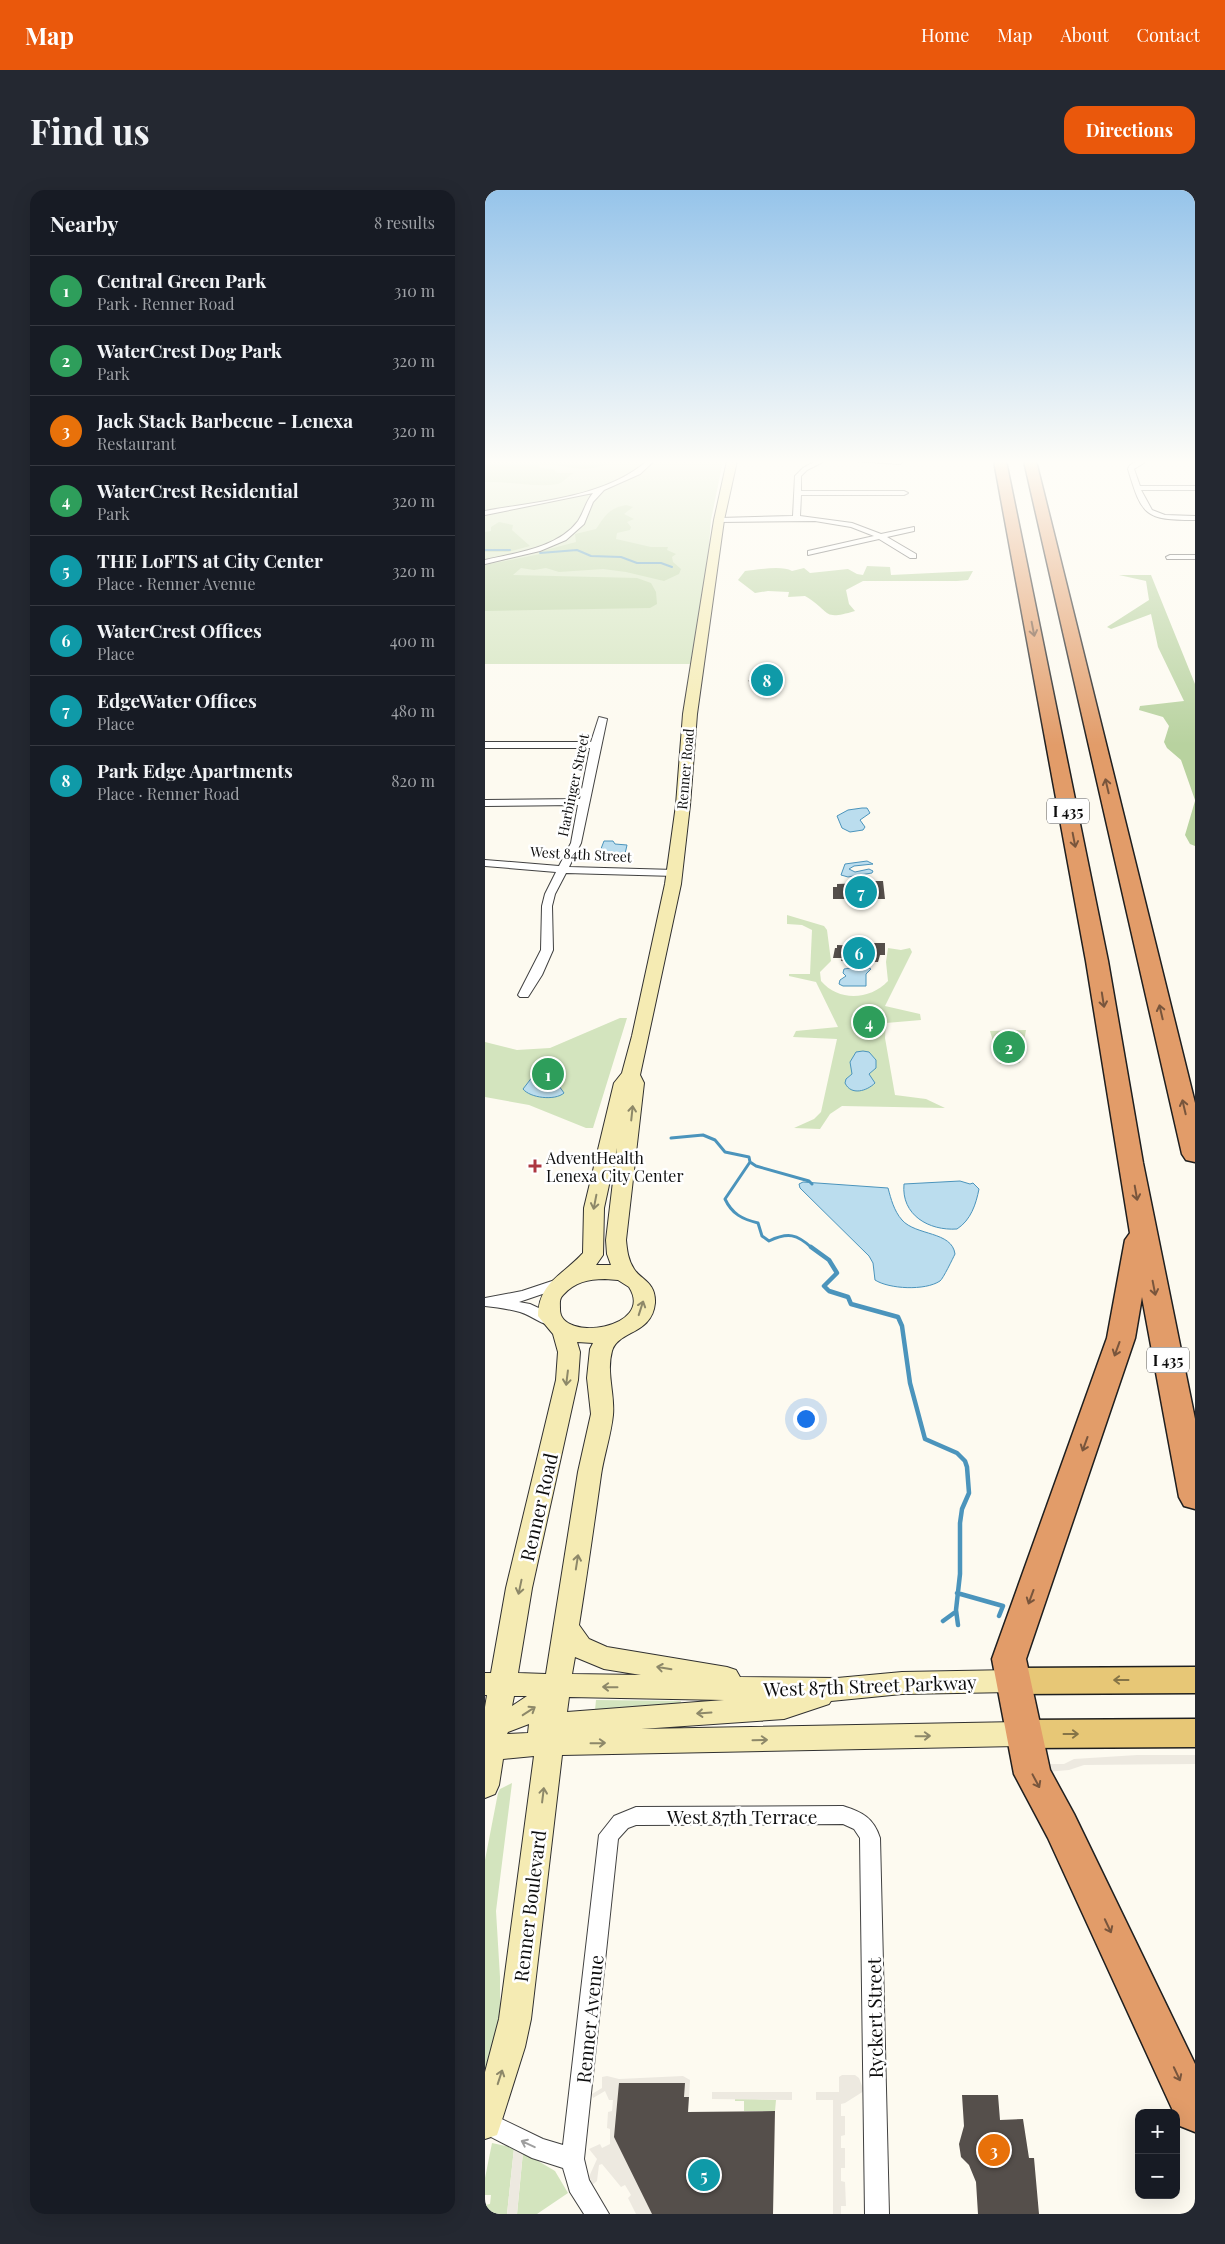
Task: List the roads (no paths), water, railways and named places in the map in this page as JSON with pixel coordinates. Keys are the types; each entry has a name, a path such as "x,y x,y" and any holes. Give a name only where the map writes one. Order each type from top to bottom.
{"highway":[{"name":"I 435","path":"1018,555 1097,961 1141,1223 1195,1498"},
{"name":"I 435","path":"1052,555 1195,1154"},
{"path":"1141,1223 1121,1338 1009,1659 1032,1774 1061,1826 1195,2112"}],"main road":[{"name":"Renner Road","path":"631,1075 635,1083 616,1240 617,1254 626,1276 635,1281 643,1292 644,1305 638,1317 625,1328 612,1333 589,1337 571,1334 558,1325 549,1315 548,1302 566,1280 593,1255 594,1208 623,1083 631,1075 661,945 675,873 690,714 714,555"},
{"path":"566,1280 586,1272 603,1271 626,1276"},
{"name":"Renner Road","path":"493,1684 519,1588 567,1380 569,1352 558,1325"},
{"path":"489,1735 535,1708 557,1686 590,1472 602,1414 598,1378 601,1349 612,1333"},
{"path":"566,1627 580,1648 603,1658 798,1690"},
{"name":"West 87th Street Parkway","path":"493,1684 837,1690 902,1683 1013,1680 1195,1680"},
{"path":"485,1785 493,1684"},
{"name":"Renner Boulevard","path":"485,2123 509,2047 515,2019 557,1686"},
{"path":"550,1735 590,1721 784,1707 837,1690"},
{"path":"489,1735 1195,1733"}],"street":[{"path":"485,562 512,555"},
{"path":"1170,557 1195,557"},
{"name":"Harbinger Street","path":"524,995 536,975 547,950 547,906 550,894 576,843 583,802 602,719"},
{"path":"485,745 595,745"},
{"path":"485,803 583,802"},
{"name":"West 84th Street","path":"485,863 563,870 675,873"},
{"path":"486,1302 524,1296 566,1280"},
{"path":"486,1302 520,1306 558,1325"},
{"name":"West 87th Terrace","path":"621,1822 636,1816 843,1815 863,1823"},
{"name":"Renner Avenue","path":"597,2214 578,2184 573,2159 609,1835 621,1822"},
{"name":"Ryckert Street","path":"863,1823 868,1830 870,1838 877,2214"},
{"path":"485,2123 540,2150 556,2156 573,2159"}],"water":[{"path":"867,808 870,813 860,820 865,827 863,830 850,832 842,828 837,816 848,810"},
{"path":"604,841 613,841 615,844 627,845 625,854 599,854"},
{"path":"867,861 873,864 854,866 849,869 855,872 869,869 873,871 872,873 848,877 841,875 845,864"},
{"path":"865,966 871,969 866,974 866,986 843,986 839,984 840,980 846,976 843,973 844,969"},
{"path":"856,1052 869,1052 876,1060 876,1068 869,1074 875,1083 864,1090 851,1090 845,1083 846,1079 852,1074 850,1062"},
{"path":"533,1076 551,1080 564,1093 549,1098 531,1095 523,1089"},
{"path":"960,1181 973,1183 979,1189 972,1211 966,1221 957,1229 947,1229 927,1224 912,1212 907,1204 904,1195 904,1184"},
{"path":"803,1182 888,1188 895,1209 902,1220 916,1229 941,1237 952,1247 955,1254 946,1273 940,1281 933,1284 907,1288 875,1280 873,1263 869,1256 800,1188 799,1184"}],"waterway":[{"path":"590,555 621,557 637,563 661,563 672,567"},
{"path":"671,1138 703,1135 715,1140 725,1152 749,1157 750,1162"},
{"path":"750,1162 756,1166 809,1181 812,1184"},
{"path":"750,1162 725,1199 731,1209 742,1218 758,1223 762,1236 769,1241 782,1236 792,1236 797,1237 812,1248"},
{"path":"811,1247 829,1260 837,1273 824,1286 829,1291 848,1297 851,1304 898,1317 902,1326 910,1383 925,1439 957,1453 965,1461 969,1493 962,1509 960,1523 960,1574 958,1593"},
{"path":"958,1593 1003,1606 999,1616"},
{"path":"958,1593 956,1610 958,1625"},
{"path":"943,1621 954,1613"}],"place":[{"name":"Park Edge Apartments","path":"767,680"},
{"name":"EdgeWater Offices","path":"861,892"},
{"name":"WaterCrest Offices","path":"859,953"},
{"name":"WaterCrest Residential","path":"869,1022"},
{"name":"WaterCrest Dog Park","path":"1009,1047"},
{"name":"Central Green Park","path":"548,1074"},
{"name":"AdventHealth Lenexa City Center","path":"535,1166"},
{"name":"Jack Stack Barbecue - Lenexa","path":"994,2150"},
{"name":"THE LoFTS at City Center","path":"704,2175"}]}
